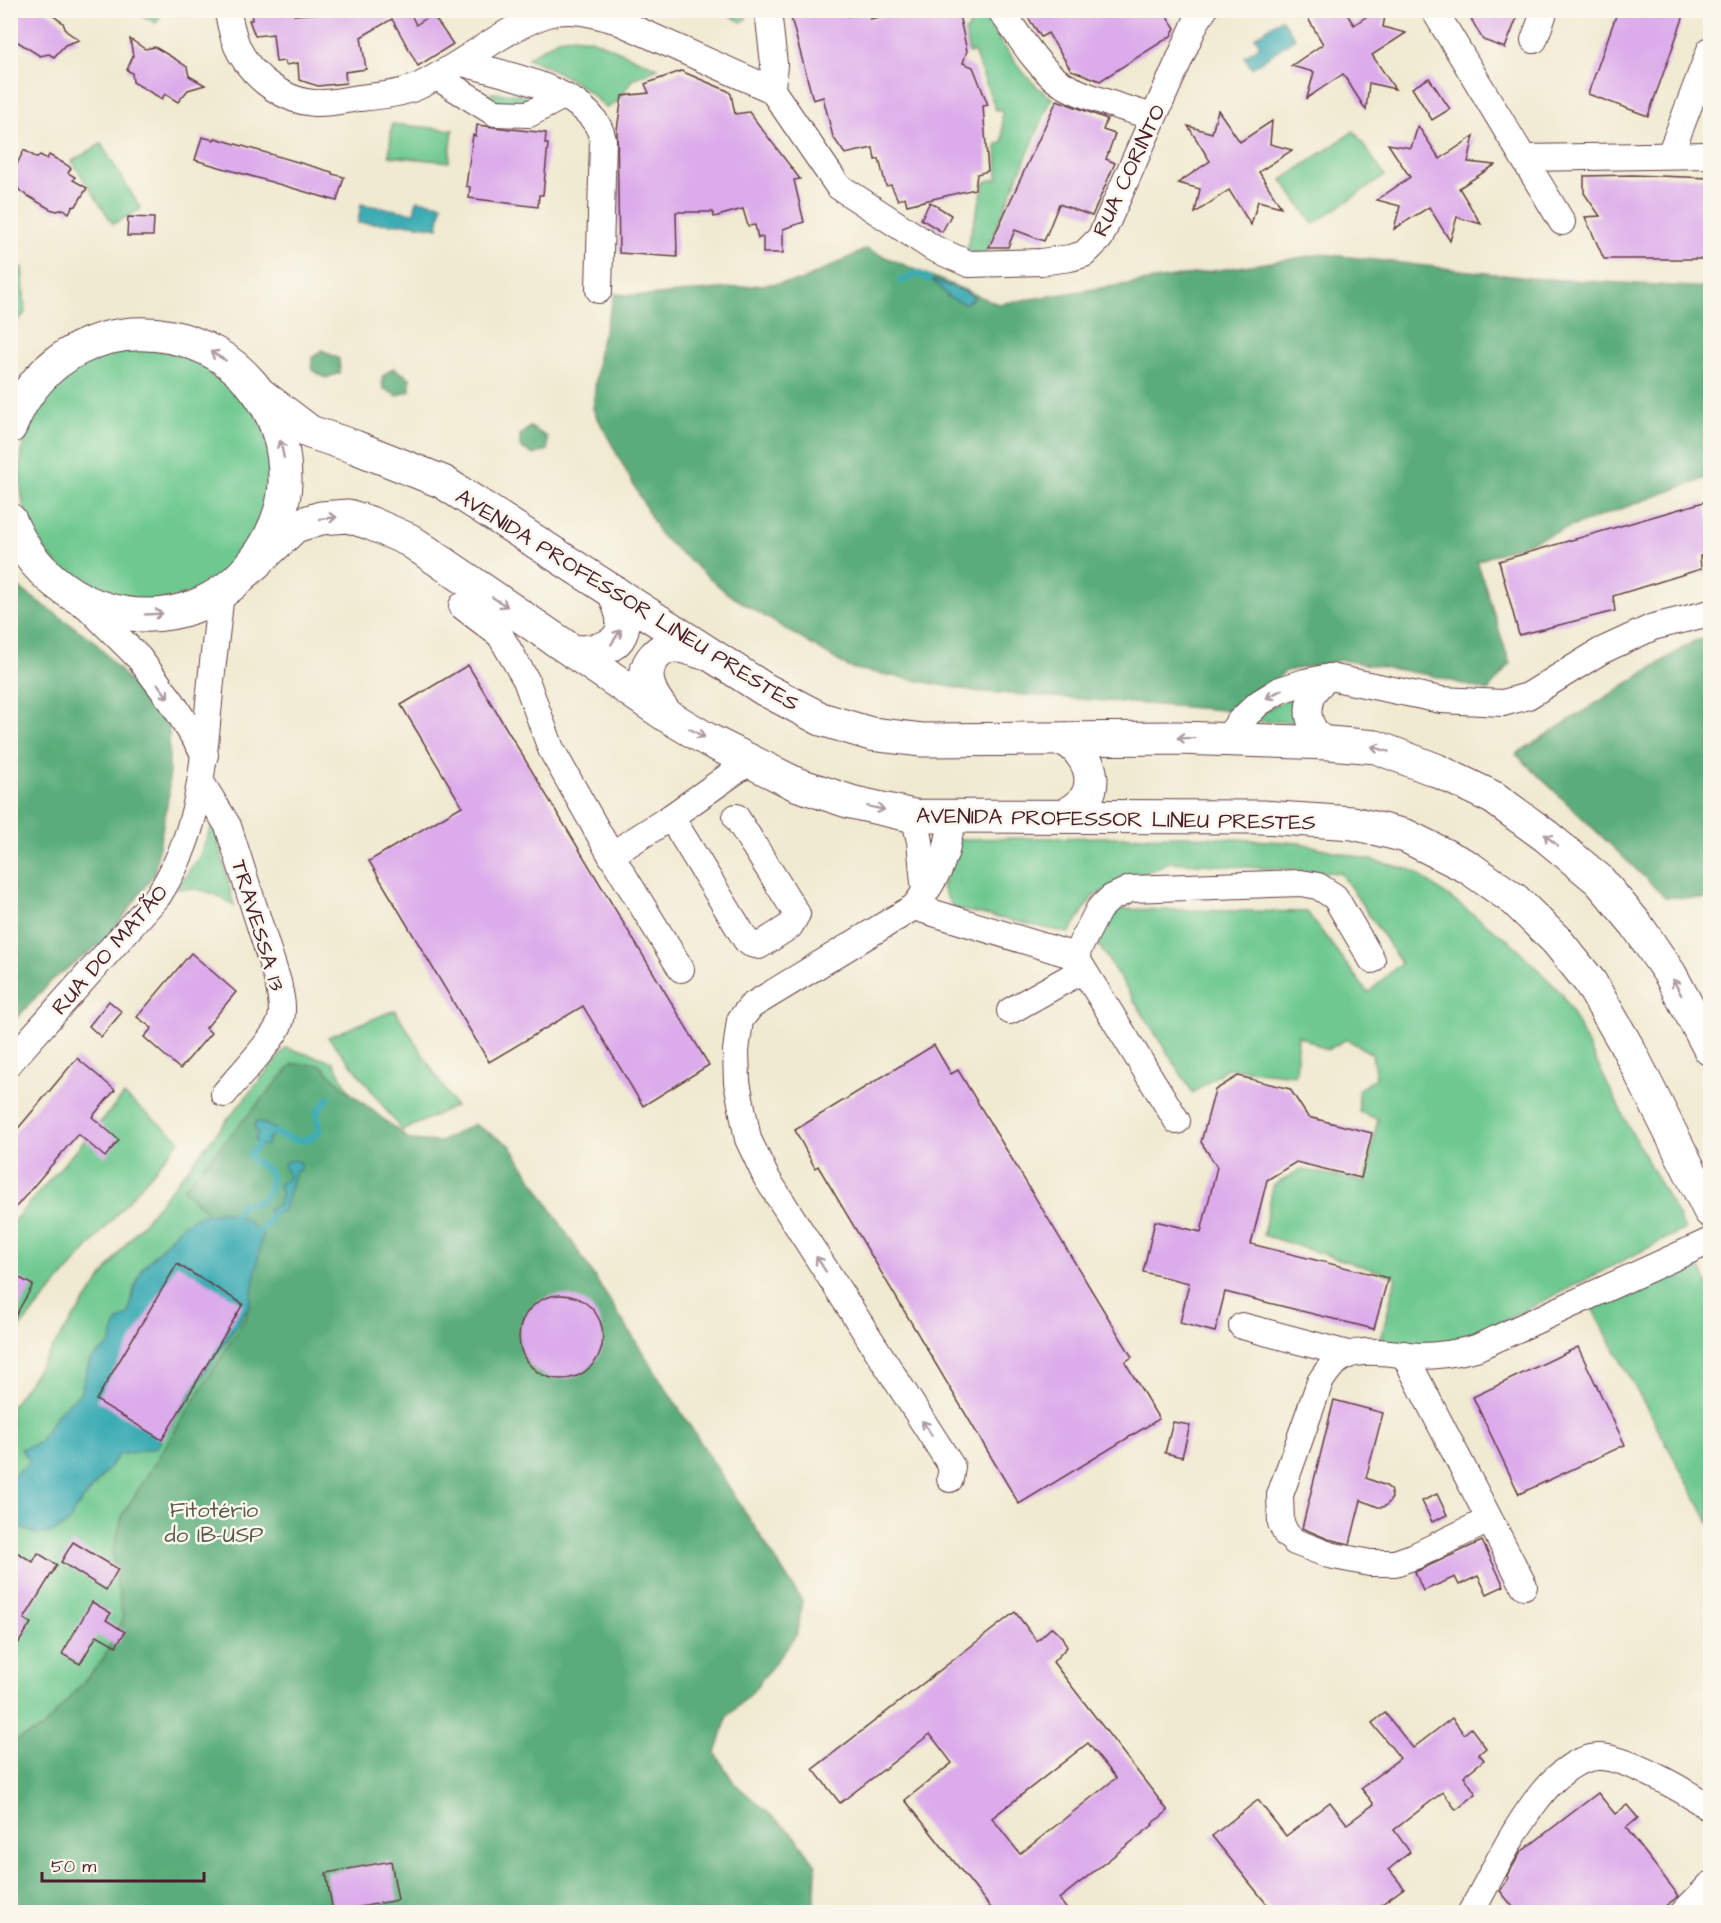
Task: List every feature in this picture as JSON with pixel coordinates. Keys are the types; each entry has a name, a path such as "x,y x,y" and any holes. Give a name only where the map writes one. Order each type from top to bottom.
{"main road":[{"path":"10,427 23,391 67,355 107,337 150,333 193,342 231,363 261,395 276,423 284,454 285,486 279,517 266,546 247,571 221,593 195,606 157,614 138,615 109,611 82,601 10,550"},
{"name":"AVENIDA PROFESSOR LINEU PRESTES","path":"261,395 310,432 443,482 764,690 821,719 871,734 922,740 1136,738 1329,742 1376,747 1436,770 1494,798 1546,836 1599,880 1636,924 1670,974 1710,1049"},
{"name":"AVENIDA PROFESSOR LINEU PRESTES","path":"247,571 295,526 321,518 348,516 370,523 409,540 666,715 708,740 796,784 851,802 914,816 1262,817 1353,823 1406,836 1477,873 1515,900 1557,941 1590,982 1629,1050 1710,1211"},
{"path":"10,520 24,549 42,572"},
{"path":"575,652 597,652 614,642 622,624 622,614 614,592"},
{"path":"666,715 649,689 646,675 650,661 660,650 674,646 711,656"},
{"path":"1133,816 1123,809 1113,797 1109,782 1111,766 1118,753 1136,738"},
{"path":"1065,740 1082,753 1089,767 1091,783 1088,798 1076,810 1065,815"}],"street":[{"path":"226,10 241,54 253,71 275,89 300,100 315,103 382,95 419,87 520,27 549,14 571,11 590,13 615,20 772,90 774,64 768,10"},
{"path":"1000,10 1045,70 1056,80 1073,89 1154,117"},
{"name":"RUA CORINTO","path":"772,90 838,186 933,248 969,264 1041,262 1070,258 1084,254 1100,238 1196,22 1204,10"},
{"path":"1434,10 1562,222"},
{"path":"1534,40 1545,10"},
{"path":"1670,155 1710,50"},
{"path":"462,63 532,81 563,96 591,116 602,132 603,198 599,290"},
{"path":"437,77 495,113 529,114 563,96"},
{"path":"1524,158 1710,155"},
{"name":"RUA DO MATÃO","path":"10,1062 158,896 183,852 201,782 205,755 221,593"},
{"path":"82,601 139,658 172,702 205,755"},
{"path":"462,606 500,635 526,680 551,749 611,855 681,969"},
{"path":"1226,740 1240,721 1259,703 1273,694 1305,682 1330,677 1441,700 1503,703 1528,696 1601,651 1653,627 1710,613"},
{"path":"1329,742 1314,730 1309,719 1308,706 1319,684 1330,677"},
{"path":"611,855 750,762"},
{"name":"TRAVESSA 13","path":"201,782 228,826 278,982 282,1002 281,1022 224,1094"},
{"path":"914,816 920,841 919,900"},
{"path":"671,817 746,940 759,946 790,926 797,914 736,817"},
{"path":"950,1479 952,1467 766,1178 748,1139 737,1082 736,1051 740,1020 751,1006 919,900 939,870 946,851 953,817"},
{"path":"1010,1011 1079,963 1099,909 1111,898 1130,889 1301,883 1318,886 1335,897 1372,960"},
{"path":"919,900 1079,963 1177,1121"},
{"path":"1489,1520 1415,1556 1395,1563 1370,1563 1329,1555 1295,1542 1286,1534 1281,1522 1280,1496 1320,1382 1337,1360 1348,1354 1363,1352 1418,1356 1450,1355 1476,1348 1710,1241"},
{"path":"1242,1326 1348,1354"},
{"path":"1404,1354 1524,1586"},
{"path":"1471,1912 1538,1797 1555,1779 1576,1763 1597,1756 1619,1760 1659,1779 1710,1808"},
{"path":"1684,1912 1710,1885"}],"green space":[{"path":"134,11 163,11 156,23"},
{"path":"727,11 745,11 746,19 741,22 727,14"},
{"path":"965,11 980,11 1022,71 1052,98 984,255 966,250 985,182 998,178 997,144 1003,143 1002,110 996,110 974,52 969,53 965,31 970,28"},
{"path":"571,37 591,39 658,68 633,79 615,104 606,108 569,78 527,58 558,39"},
{"path":"493,93 526,95 536,102 522,109 480,98"},
{"path":"392,124 453,130 449,162 389,156"},
{"path":"1354,131 1385,176 1313,224 1282,180"},
{"path":"101,144 141,209 113,224 72,161"},
{"path":"866,249 998,304 1323,254 1529,278 1710,288 1710,491 1706,478 1477,561 1510,664 1488,691 1430,675 1341,660 1286,671 1237,711 973,691 850,668 728,594 661,536 593,409 599,349 615,294 647,296 801,281"},
{"path":"11,266 22,267 25,313 11,328"},
{"path":"146,349 171,352 194,359 216,370 235,386 251,405 262,427 269,450 272,475 269,500 262,523 251,545 235,564 216,580 194,591 171,598 146,601 121,598 98,591 76,580 57,564 41,545 30,523 23,500 20,475 23,450 30,427 41,405 57,386 76,370 98,359 121,352"},
{"path":"322,350 339,359 340,373 326,378 312,370 312,358"},
{"path":"393,368 410,378 410,391 397,396 383,388 382,377"},
{"path":"530,427 547,437 548,450 534,455 520,447 520,435"},
{"path":"11,582 94,641 169,727 169,793 154,874 109,937 51,981 11,1024 10,949 12,947 10,945"},
{"path":"1710,638 1710,899 1665,897 1516,754 1694,641"},
{"path":"1302,691 1294,706 1294,722 1247,721"},
{"path":"214,821 234,906 206,892 176,889 199,857"},
{"path":"1188,836 1300,843 1412,870 1512,943 1563,995 1631,1131 1685,1229 1459,1344 1380,1343 1396,1277 1263,1235 1273,1186 1301,1169 1365,1182 1378,1119 1359,1112 1358,1090 1376,1078 1372,1054 1347,1039 1327,1050 1298,1035 1296,1075 1227,1068 1193,1093 1095,939 1112,909 1307,912 1368,993 1401,963 1341,873 1170,862 1093,896 1069,933 953,908 942,888 958,839"},
{"path":"395,1010 455,1106 402,1131 328,1037"},
{"name":"Fitotério do IB-USP","path":"286,1048 333,1062 361,1112 422,1522 11,1752 11,1407 122,1249"},
{"path":"293,1064 321,1065 344,1088 410,1140 440,1142 474,1124 510,1145 802,1601 797,1634 753,1691 727,1717 716,1754 734,1783 796,1837 816,1865 815,1899 811,1912 11,1912 10,1743 42,1729 102,1661 123,1619 112,1555 123,1514 247,1316 250,1263 225,1230 183,1189"},
{"path":"124,1095 180,1140 11,1338 11,1224"},
{"path":"1695,1259 1710,1288 1710,1524 1591,1306"}],"water":[{"path":"1281,19 1295,38 1252,68 1244,57 1260,45 1255,37"},
{"path":"417,200 442,204 438,228 412,224 358,223 361,204 414,213"},
{"path":"929,279 964,291 975,298 965,304 948,297 938,285"},
{"path":"257,1121 276,1129 268,1139 267,1145 257,1146 255,1138 258,1133 254,1127"},
{"path":"295,1160 301,1163 301,1169 294,1173 284,1210 271,1216 268,1210 278,1205 282,1196 279,1185 289,1177 284,1167 285,1162"},
{"path":"224,1212 245,1219 262,1235 250,1305 156,1448 119,1455 75,1510 69,1523 56,1531 38,1535 11,1524 11,1477 30,1462 21,1449 38,1443 59,1412 80,1393 90,1360 110,1344 117,1322 129,1314 133,1292 142,1269 183,1224 200,1215"}],"building":[{"path":"10,10 45,10 63,23 66,31 79,40 65,45 54,57 49,54 40,56 10,37"},
{"path":"251,10 293,10 294,15 322,13 324,10 409,10 416,25 432,14 453,44 418,66 392,19 361,37 366,69 345,72 346,83 318,86 299,80 298,63 286,65 285,61 276,62 273,34 255,36 249,20 252,20"},
{"path":"789,10 848,10 848,16 869,12 870,19 911,10 958,10 967,51 963,63 973,67 988,105 983,106 988,171 977,174 975,189 907,205 905,197 898,200 891,185 886,186 879,159 875,160 873,148 845,154 833,137 823,97 813,100"},
{"path":"1023,10 1163,10 1175,28 1171,36 1100,81 1071,70 1048,33 1041,37"},
{"path":"1303,10 1321,15 1328,10 1344,10 1354,25 1376,10 1386,10 1383,27 1406,33 1372,55 1395,89 1369,83 1366,110 1343,74 1307,98 1314,72 1291,66 1323,44"},
{"path":"1466,10 1520,10 1505,48 1483,40"},
{"path":"1618,10 1686,10 1648,116 1588,94"},
{"path":"130,39 145,49 155,47 175,59 187,67 189,76 205,85 188,90 178,102 165,94 162,99 133,82 132,73 127,70 133,56"},
{"path":"681,71 728,91 731,94 735,114 749,112 800,179 794,180 804,222 783,229 783,253 763,253 763,237 758,238 755,225 748,226 743,209 714,217 713,212 676,212 677,257 619,253 617,130 622,96 649,93 645,84"},
{"path":"1429,78 1450,109 1432,120 1412,88"},
{"path":"1057,100 1107,119 1103,130 1115,134 1106,159 1115,163 1092,216 1059,204 1044,241 1015,230 1008,247 989,247"},
{"path":"1218,110 1240,142 1272,121 1270,144 1292,150 1259,172 1281,207 1258,201 1251,225 1229,190 1195,213 1200,189 1178,183 1210,161 1188,126 1212,133"},
{"path":"477,125 546,133 545,144 548,144 543,195 539,195 538,207 469,198 470,187 466,186 473,135 476,136"},
{"path":"1418,126 1440,159 1474,136 1468,162 1495,165 1459,188 1481,224 1457,217 1450,241 1429,207 1394,229 1400,206 1377,200 1410,177 1388,144 1411,148"},
{"path":"202,137 214,140 215,138 344,177 337,201 195,160"},
{"path":"24,150 37,158 40,155 47,159 49,155 65,164 71,168 68,173 75,177 73,180 87,188 69,213 64,209 57,211 50,209 21,192 17,187 16,179 11,176"},
{"path":"1584,176 1710,178 1710,259 1604,259 1585,217 1600,216 1584,193"},
{"path":"930,202 951,215 942,232 921,219"},
{"path":"128,217 154,218 153,236 127,236"},
{"path":"1704,502 1710,525 1710,553 1700,556 1701,569 1613,596 1615,611 1519,635 1499,561"},
{"path":"468,665 709,1065 643,1106 583,1006 489,1062 369,861 462,806 401,705"},
{"path":"191,953 236,992 206,1028 211,1033 180,1069 144,1037 152,1028 137,1017"},
{"path":"109,1001 122,1012 101,1037 89,1026"},
{"path":"934,1045 951,1074 958,1070 1132,1357 1125,1362 1159,1419 1019,1504 818,1166 815,1168 795,1130"},
{"path":"77,1058 115,1090 92,1117 119,1140 105,1157 78,1134 10,1214 10,1138"},
{"path":"1238,1076 1290,1089 1308,1117 1372,1133 1361,1178 1296,1162 1267,1180 1251,1244 1388,1278 1374,1329 1225,1292 1215,1332 1180,1323 1189,1283 1143,1272 1155,1221 1201,1232 1217,1167 1201,1142 1215,1090"},
{"path":"177,1264 243,1304 162,1440 96,1400"},
{"path":"10,1273 33,1285 10,1325"},
{"path":"553,1295 569,1295 585,1302 596,1313 603,1329 600,1353 591,1367 569,1379 553,1379 537,1372 526,1361 519,1345 519,1329 526,1313 537,1302"},
{"path":"1578,1347 1625,1445 1519,1494 1473,1397"},
{"path":"1334,1400 1383,1413 1366,1478 1390,1489 1392,1498 1383,1507 1361,1500 1350,1544 1328,1539 1302,1528"},
{"path":"1173,1422 1190,1425 1182,1457 1165,1453"},
{"path":"1437,1494 1447,1515 1432,1522 1422,1501"},
{"path":"1482,1541 1504,1586 1487,1594 1478,1576 1459,1585 1455,1577 1423,1591 1415,1572"},
{"path":"73,1542 118,1569 106,1590 61,1562"},
{"path":"10,1548 33,1562 38,1553 57,1565 24,1619 31,1623 10,1657"},
{"path":"92,1602 111,1613 106,1620 125,1632 116,1646 97,1635 80,1664 62,1654"},
{"path":"1015,1612 1037,1641 1052,1627 1062,1637 1067,1647 1053,1662 1168,1811 1059,1899 1069,1912 994,1912 905,1800 952,1763 930,1734 840,1803 813,1769","holes":["1088,1743 1116,1778 1020,1854 992,1818"]},
{"path":"1385,1713 1413,1748 1452,1718 1464,1734 1471,1728 1486,1748 1479,1754 1484,1760 1464,1776 1476,1794 1456,1810 1443,1792 1394,1830 1410,1852 1389,1869 1404,1888 1371,1912 1273,1912 1212,1836 1258,1800 1286,1836 1330,1802 1347,1824 1374,1804 1361,1788 1400,1758 1372,1723"},
{"path":"1598,1793 1615,1814 1627,1805 1638,1818 1626,1828 1679,1896 1657,1912 1517,1912 1500,1891 1521,1852"},
{"path":"391,1861 398,1900 333,1912 326,1873"}],"waterway":[{"path":"900,281 916,273 929,279"},
{"path":"275,1133 298,1140 314,1136 319,1132 317,1111 329,1098"},
{"path":"235,1215 242,1204 259,1202 269,1189 270,1174 249,1155 257,1146"},
{"path":"258,1231 268,1224 271,1216"}]}
